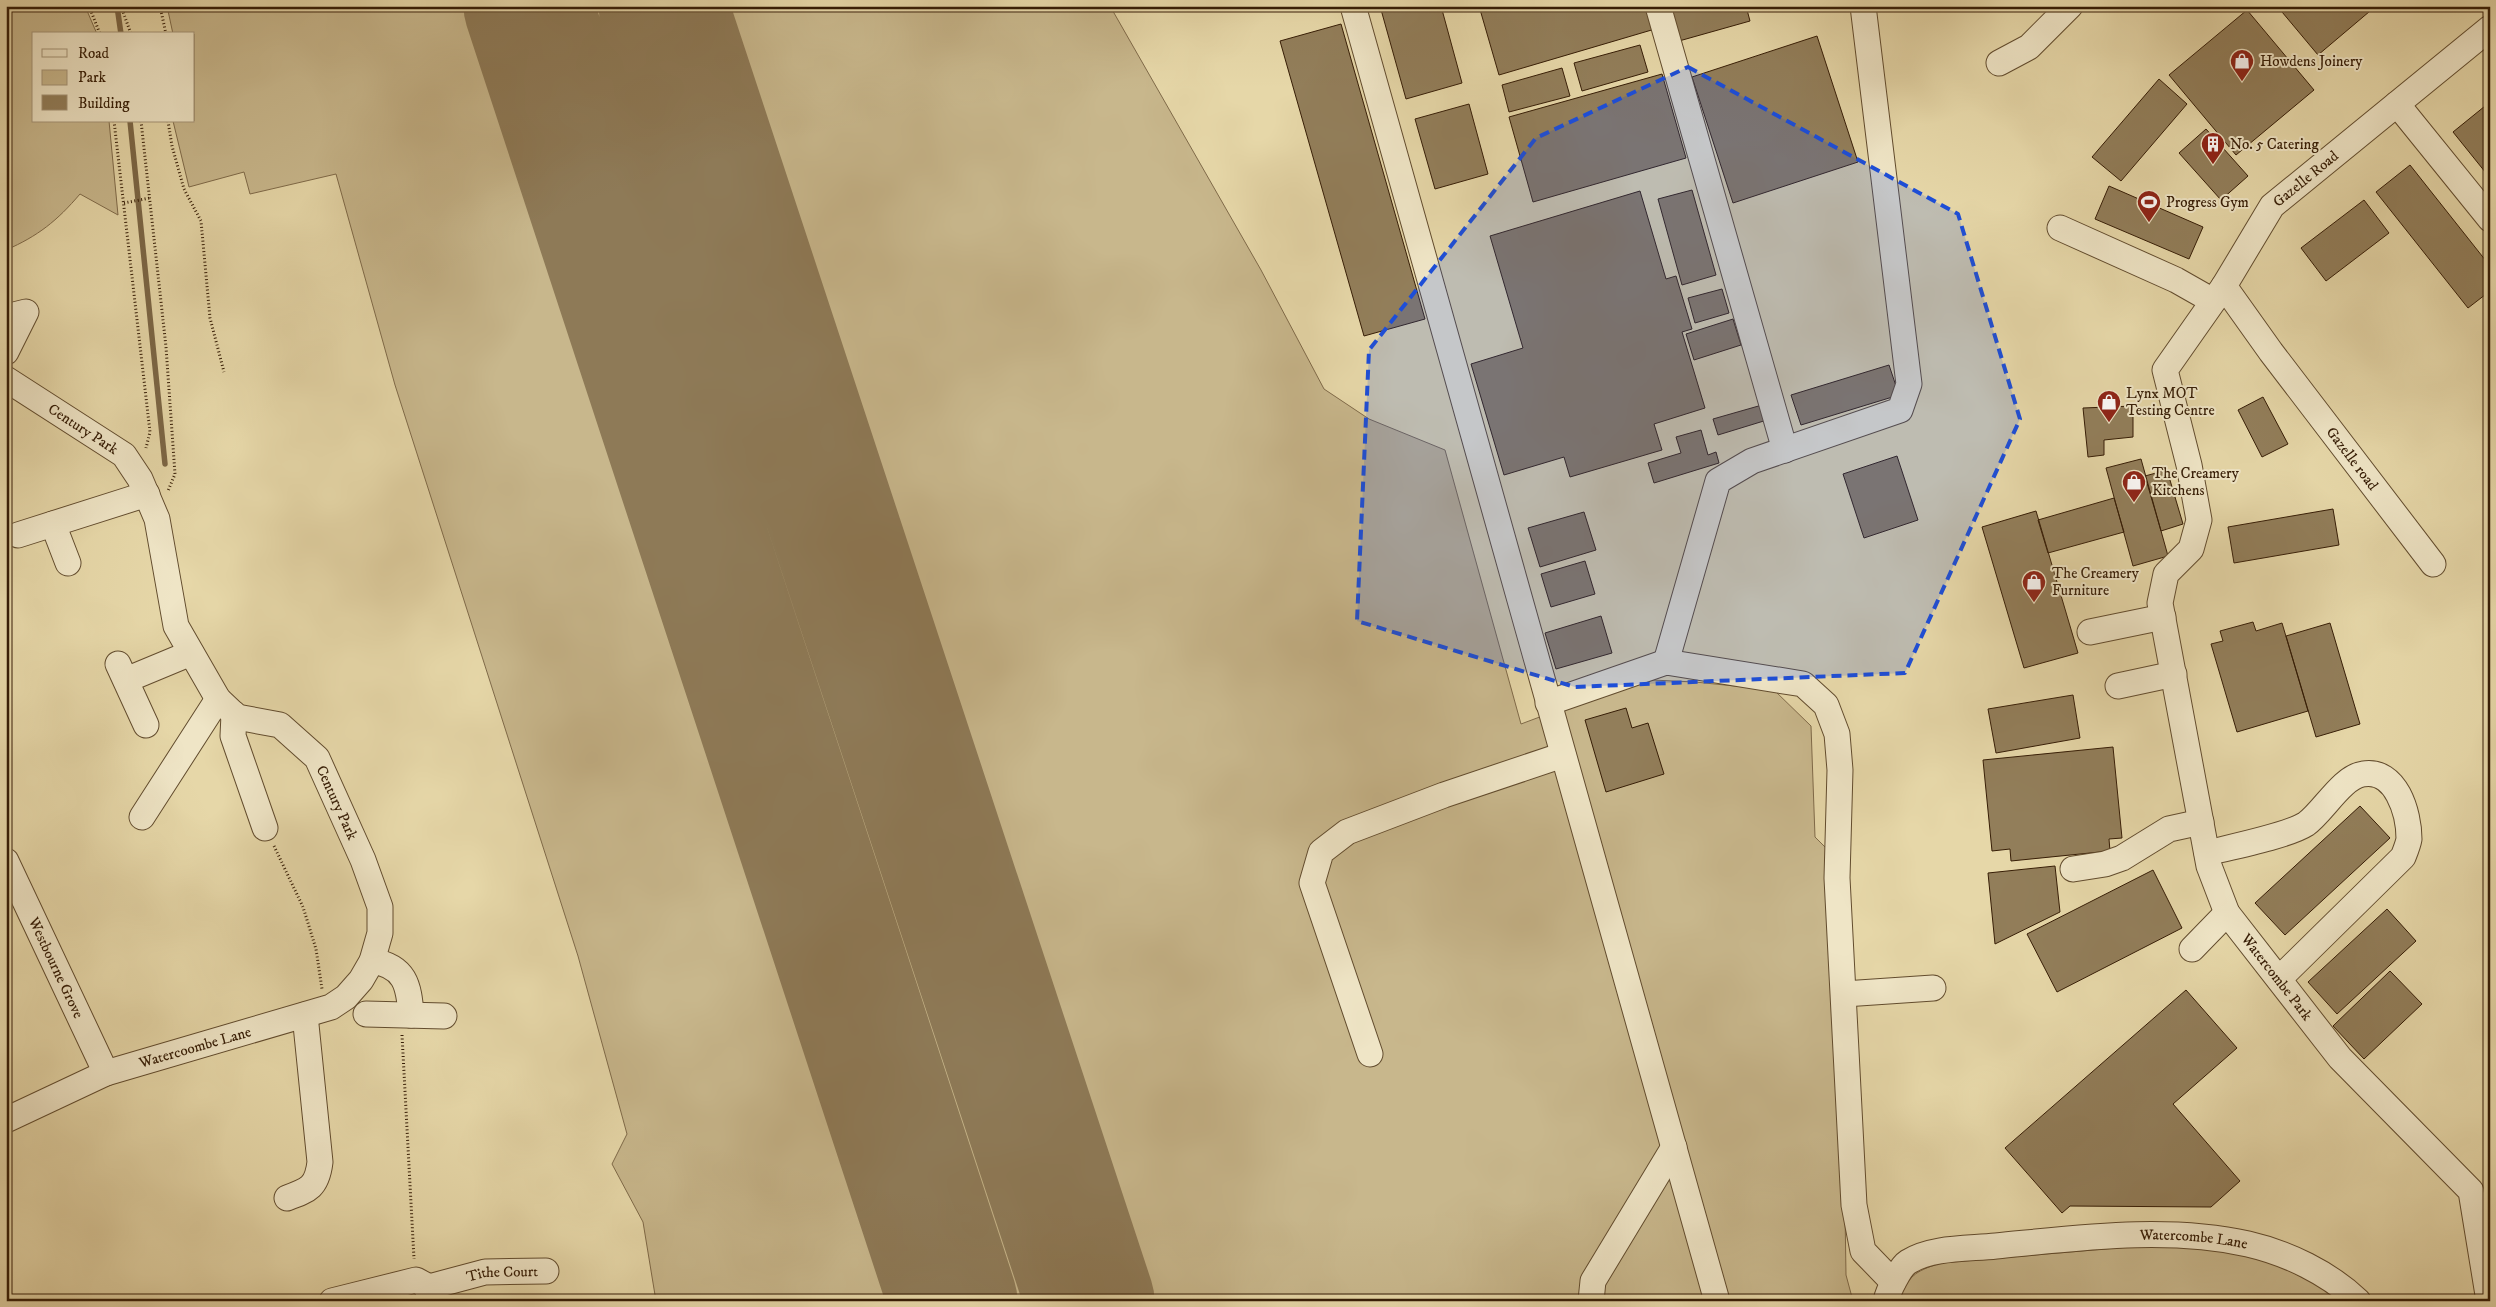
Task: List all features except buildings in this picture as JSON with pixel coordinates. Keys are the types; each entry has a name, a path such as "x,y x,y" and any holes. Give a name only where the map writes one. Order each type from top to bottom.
{"street":[{"path":"1352,6 1717,1301"},
{"path":"1658,6 1785,450"},
{"path":"1666,662 1718,481 1752,461 1900,410 1909,384 1863,6"},
{"path":"1999,63 2029,47 2070,6"},
{"name":"Gazelle Road","path":"2161,610 2166,574 2191,549 2199,520 2189,465 2165,370 2219,294 2272,206 2490,28"},
{"path":"2397,104 2490,219"},
{"path":"2060,228 2176,280 2219,294"},
{"name":"Gazelle road","path":"2219,294 2271,352 2433,564"},
{"path":"6,317 26,312 6,352"},
{"name":"Century Park","path":"6,379 124,455 143,486 157,520 176,626 191,653 226,707 237,717 280,725 317,758 363,860 380,907 380,934 372,961"},
{"path":"18,535 53,524 143,486"},
{"path":"53,524 68,563"},
{"path":"2090,632 2161,610"},
{"name":"Watercombe Park","path":"2161,610 2209,866 2227,913 2340,1058 2481,1185 2489,1301"},
{"path":"146,725 122,672 191,653"},
{"path":"1548,702 1666,662 1803,684 1826,705 1837,734 1840,770 1837,878 1854,1205 1863,1251 1889,1291"},
{"path":"2118,686 2174,674"},
{"path":"142,817 226,707"},
{"path":"226,707 233,736 265,828"},
{"path":"1370,1054 1312,883 1320,852 1347,832 1444,795 1563,755"},
{"path":"2207,853 2240,845 2306,823 2344,785 2361,774 2376,774 2389,780 2399,795 2406,816 2409,841 2403,857 2279,979"},
{"path":"2074,869 2105,864 2122,858 2169,829 2201,822"},
{"name":"Westbourne Grove","path":"6,861 12,888 106,1073"},
{"path":"2192,949 2227,913"},
{"path":"372,961 387,963 400,973 410,991 406,1015"},
{"name":"Watercoombe Lane","path":"6,1120 106,1073 315,1012 346,997 361,980 372,961"},
{"path":"1844,994 1932,988"},
{"path":"287,1198 304,1192 314,1185 320,1162 315,1012"},
{"path":"366,1014 444,1016"},
{"path":"1591,1301 1593,1281 1674,1147"},
{"name":"Watercombe Lane","path":"1889,1291 1906,1263 1924,1255 1943,1251 2014,1244 2141,1234 2210,1238 2250,1244 2304,1264 2344,1288 2358,1301"},
{"name":"Tithe Court","path":"332,1301 424,1289 485,1272 546,1271"}],"path":[{"path":"89,6 99,32"},
{"path":"121,6 130,32"},
{"path":"160,6 166,32"},
{"path":"114,122 150,432 143,486"},
{"path":"141,122 166,347 175,474 157,520"},
{"path":"168,122 172,146 184,189 201,221 210,318 224,372"},
{"path":"125,203 149,198"},
{"path":"265,828 303,907 316,949 315,1012"},
{"path":"406,1015 424,1289"}],"highlighted area":[{"path":"1688,67 1958,214 2020,419 1905,673 1575,687 1357,621 1369,350 1536,138"}],"green space":[{"path":"6,6 85,6 96,32 32,32 32,122 109,122 118,215 80,194 46,227 6,250"},
{"path":"167,6 1110,6 1261,270 1324,389 1369,419 1445,450 1521,724 1569,706 1652,680 1695,682 1774,690 1811,726 1815,837 1827,849 1845,1211 1846,1275 1853,1301 656,1301 643,1222 612,1164 627,1134 578,956 395,385 336,174 250,194 244,172 189,187 173,122 195,122 195,32 173,32"},
{"path":"2140,1246 2213,1248 2272,1262 2350,1301 1895,1301 1913,1276 1924,1269 1941,1263"}],"waterway":[{"path":"117,6 121,32"},
{"path":"130,122 165,464"}],"runway":[{"path":"528,6 953,1301"},
{"path":"663,6 1090,1301"}],"place":[{"name":"Howdens Joinery","path":"2242,82"},
{"name":"No. 5 Catering","path":"2213,165"},
{"name":"Progress Gym","path":"2149,223"},
{"name":"Lynx MOT Testing Centre","path":"2109,423"},
{"name":"The Creamery Kitchens","path":"2134,503"},
{"name":"The Creamery Furniture","path":"2034,603"}]}
